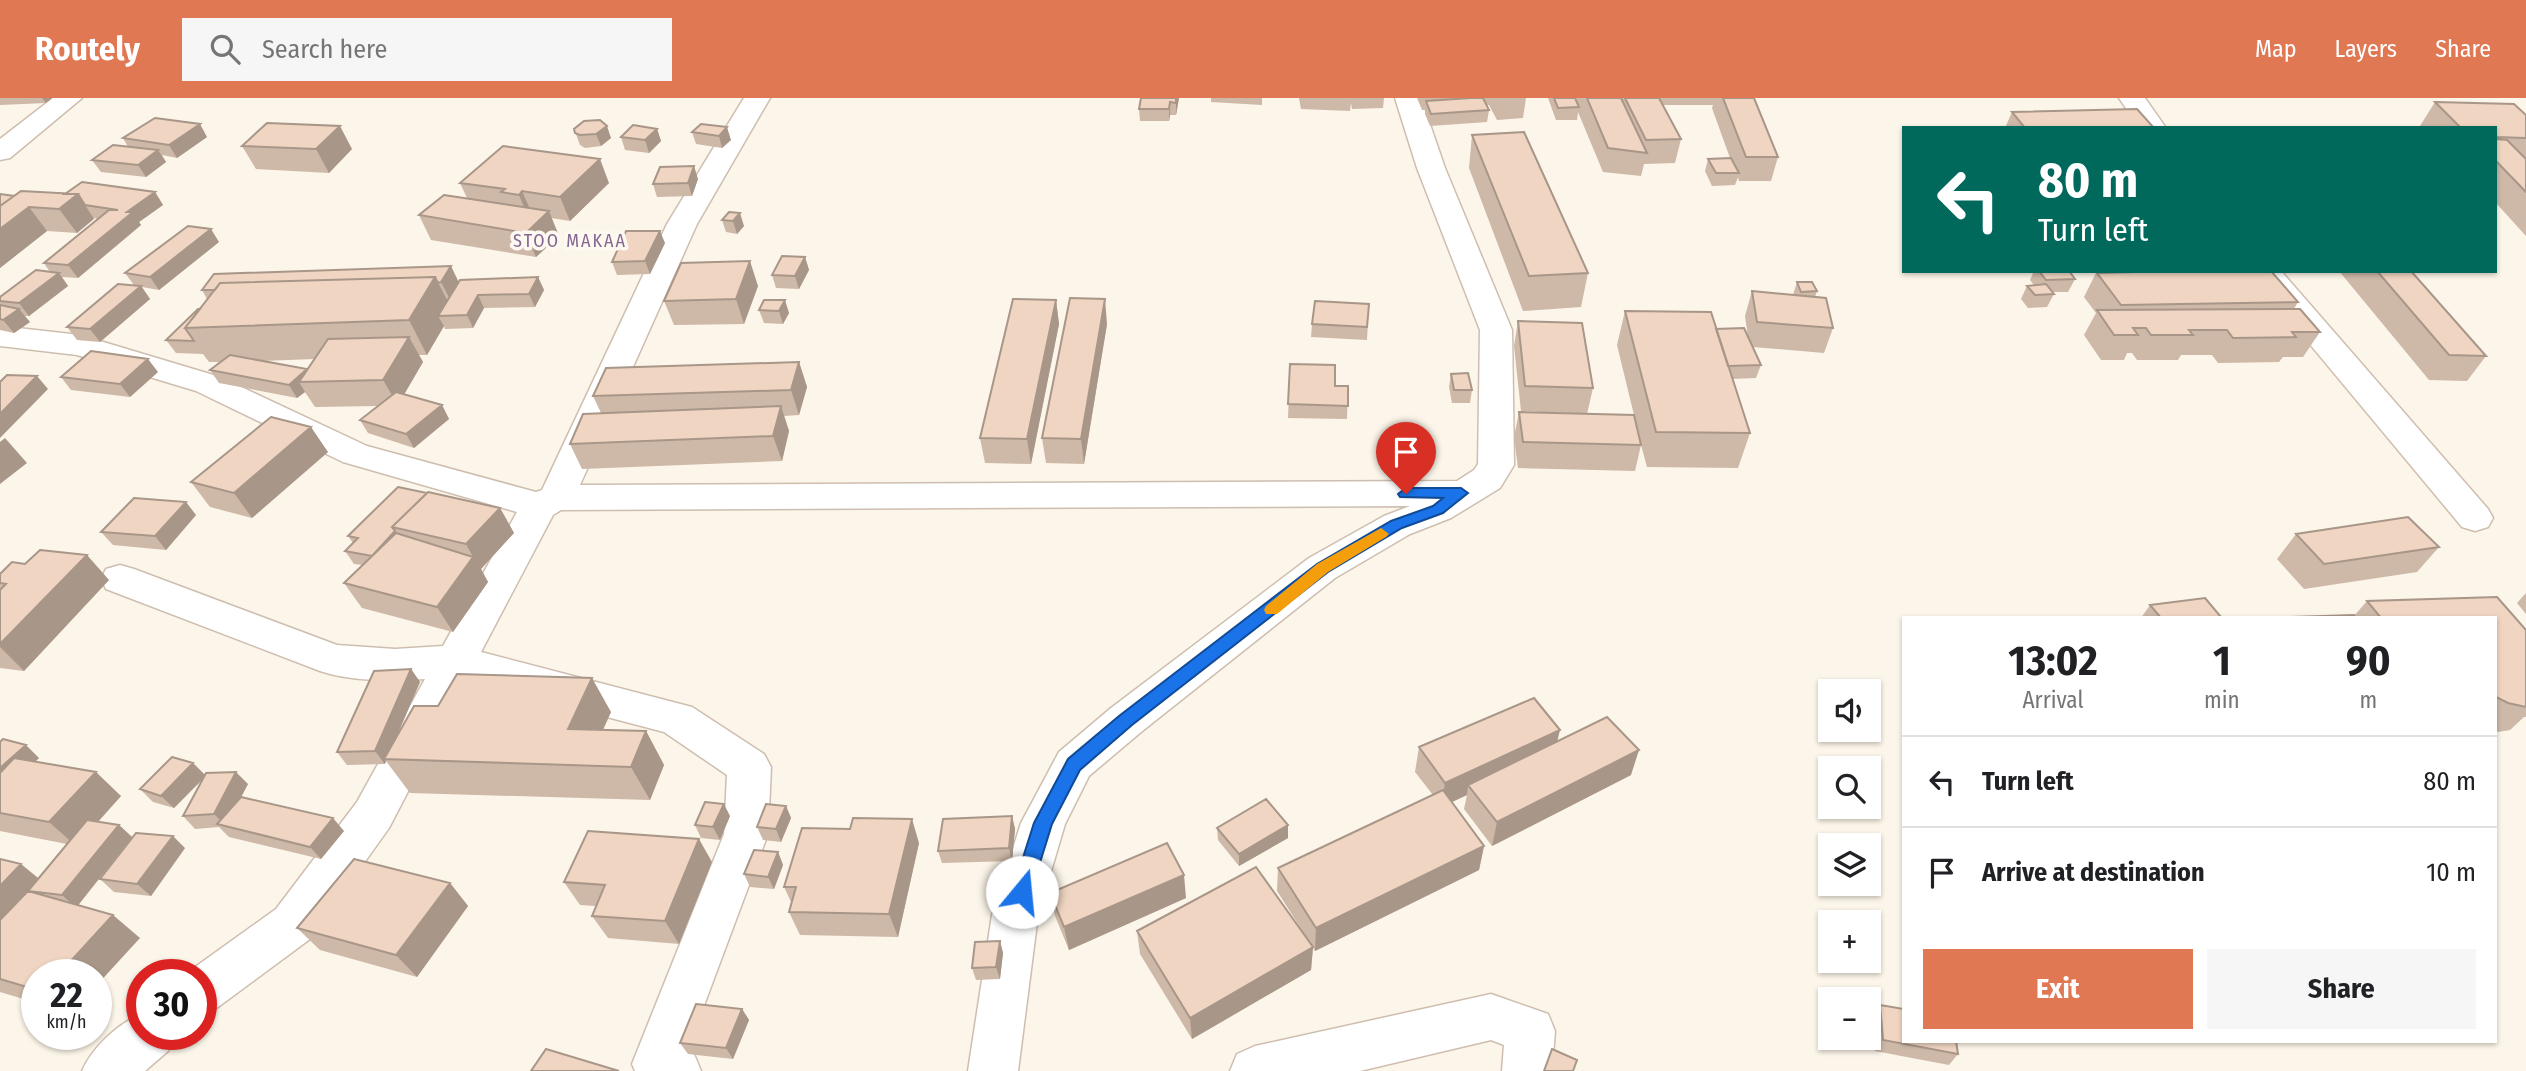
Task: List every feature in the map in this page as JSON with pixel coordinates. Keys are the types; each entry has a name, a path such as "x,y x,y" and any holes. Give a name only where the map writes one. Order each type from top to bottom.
{"street":[{"path":"0,152 69,98"},
{"path":"217,979 293,924 373,815 455,661 547,502 682,224 757,98"},
{"path":"993,1071 1015,915 1043,823 1074,764 1126,720 1322,568 1396,525 1438,509 1487,479 1496,465 1496,330 1431,168 1408,98"},
{"path":"2132,98 2152,126"},
{"path":"2266,273 2475,518"},
{"path":"0,336 79,345 208,384 355,454 547,502 1461,493"},
{"path":"120,579 334,660 395,665 455,661 677,719 749,767 746,834 657,1064 676,1071"},
{"path":"1255,1071 1491,1017 1530,1031 1527,1071"},
{"path":"107,1071 131,1050"}],"building":[{"path":"1141,98 1176,98 1176,103 1170,102 1169,109 1139,109"},
{"path":"1483,98 1489,110 1431,114 1426,101"},
{"path":"1554,98 1575,98 1579,107 1558,108"},
{"path":"1587,98 1621,98 1647,153 1608,148"},
{"path":"1625,98 1659,98 1681,139 1646,140"},
{"path":"1723,98 1754,98 1778,157 1746,157"},
{"path":"2435,102 2514,104 2526,115 2526,138 2497,137 2497,126 2459,126"},
{"path":"2137,109 2152,126 2023,126 2012,112"},
{"path":"155,118 200,124 169,145 123,138"},
{"path":"600,120 607,126 596,134 575,133 574,129 584,121"},
{"path":"267,123 340,126 316,149 242,146"},
{"path":"701,124 727,127 719,136 692,132"},
{"path":"633,125 657,129 645,140 621,137"},
{"path":"1524,132 1588,273 1529,276 1472,135"},
{"path":"2497,139 2507,140 2526,159 2526,192 2497,162"},
{"path":"113,145 158,150 138,165 92,160"},
{"path":"503,146 600,159 560,197 522,191 519,195 501,192 505,189 460,183"},
{"path":"1731,158 1739,173 1716,173 1708,159"},
{"path":"694,166 688,183 653,184 660,167"},
{"path":"82,182 155,192 127,212 133,212 68,265 44,263 109,210 118,210 85,205 78,194 65,194"},
{"path":"21,191 78,194 59,209 29,207 0,229 0,206"},
{"path":"0,194 14,196 0,206"},
{"path":"444,195 549,211 526,233 419,215"},
{"path":"729,212 740,213 733,221 722,220"},
{"path":"188,226 211,229 150,277 125,273"},
{"path":"626,231 660,231 645,261 612,262"},
{"path":"782,256 805,257 795,276 772,275"},
{"path":"750,261 736,299 664,301 681,263"},
{"path":"451,266 438,283 435,277 220,283 215,290 202,290 214,274"},
{"path":"36,270 59,273 19,303 0,301 0,297"},
{"path":"2041,273 2070,273 2075,279 2046,280"},
{"path":"2097,273 2273,273 2298,302 2121,305"},
{"path":"2379,273 2413,273 2486,356 2449,355"},
{"path":"435,277 409,320 185,328 220,283"},
{"path":"538,277 529,294 478,295 467,315 438,316 460,280"},
{"path":"1797,282 1812,282 1817,291 1801,292"},
{"path":"118,284 141,286 90,329 67,327"},
{"path":"2046,284 2054,294 2035,295 2027,286"},
{"path":"1752,291 1826,298 1833,328 1757,322"},
{"path":"1070,298 1105,299 1081,439 1042,438"},
{"path":"1013,299 1056,300 1027,439 980,438"},
{"path":"764,300 785,300 779,311 759,310"},
{"path":"1315,301 1369,304 1367,327 1312,324"},
{"path":"0,305 19,309 3,320 0,319"},
{"path":"198,309 185,328 194,341 166,340"},
{"path":"2300,309 2320,332 2292,332 2296,337 2233,338 2227,330 2189,330 2193,335 2151,335 2146,328 2133,328 2138,335 2114,335 2097,310"},
{"path":"1625,311 1711,312 1750,433 1656,432"},
{"path":"1518,321 1582,323 1593,388 1525,386"},
{"path":"1744,328 1761,365 1728,366 1716,329"},
{"path":"409,337 383,380 299,382 328,339"},
{"path":"91,351 148,359 120,384 61,377"},
{"path":"230,355 307,369 289,385 210,370"},
{"path":"799,362 791,390 593,396 606,368"},
{"path":"1290,364 1335,365 1335,386 1348,386 1348,406 1288,404"},
{"path":"1468,373 1472,390 1454,390 1451,374"},
{"path":"7,375 37,376 0,414 0,382"},
{"path":"396,392 442,405 406,434 360,420"},
{"path":"781,406 773,436 570,444 583,414"},
{"path":"1519,412 1634,415 1641,445 1523,442"},
{"path":"271,417 311,427 234,493 191,482"},
{"path":"398,487 427,493 392,527 395,531 372,556 345,551 358,538 348,536"},
{"path":"428,492 500,508 466,544 392,527"},
{"path":"134,498 186,502 155,536 101,532"},
{"path":"2408,517 2439,547 2324,564 2296,534"},
{"path":"396,533 473,557 437,607 344,583"},
{"path":"40,550 87,555 0,644 0,590 6,584 0,583 0,574 12,562 25,564"},
{"path":"2497,597 2526,630 2526,707 2497,698 2497,616 2379,616 2367,601"},
{"path":"2205,598 2220,616 2159,616 2150,605"},
{"path":"411,669 375,751 337,752 374,671"},
{"path":"457,674 592,678 568,729 646,731 631,767 384,759 414,706 438,706"},
{"path":"1534,698 1560,730 1445,783 1419,747"},
{"path":"1607,717 1639,750 1497,822 1468,785"},
{"path":"3,739 26,745 0,768 0,742"},
{"path":"172,757 193,763 161,796 140,789"},
{"path":"14,758 96,772 49,822 0,813 0,773"},
{"path":"236,772 214,814 183,816 206,773"},
{"path":"1443,790 1484,846 1316,928 1278,868"},
{"path":"241,797 333,818 310,847 217,824"},
{"path":"1266,799 1288,825 1239,854 1217,828"},
{"path":"705,802 724,804 713,827 695,825"},
{"path":"766,804 786,806 776,829 757,827"},
{"path":"1012,816 1009,848 938,851 943,819"},
{"path":"853,818 912,819 889,914 789,912 796,887 784,887 802,828 850,829"},
{"path":"87,820 119,825 62,895 28,891"},
{"path":"588,831 699,839 665,921 592,916 605,885 564,882"},
{"path":"136,833 173,836 137,884 100,879"},
{"path":"1167,843 1184,875 1064,927 1050,893"},
{"path":"754,850 778,852 768,877 744,874"},
{"path":"0,859 21,864 0,886"},
{"path":"354,859 450,883 396,955 297,928"},
{"path":"1256,867 1313,947 1190,1018 1137,931"},
{"path":"28,891 113,915 73,959 21,959 21,985 0,979 0,920"},
{"path":"1000,941 996,967 972,968 975,942"},
{"path":"696,1004 742,1009 726,1048 680,1043"},
{"path":"1881,1005 1902,1009 1902,1043 1956,1043 1958,1054 1883,1040"},
{"path":"546,1049 619,1071 531,1071"},
{"path":"1552,1049 1577,1060 1573,1071 1544,1071"}],"slow traffic":[{"path":"1272,610 1322,568 1381,534"}],"district":[{"name":"STOO MAKAA","path":"570,241"}],"route":[{"path":"1022,892 1043,823 1074,764 1126,720 1213,656 1322,568 1396,525 1438,509 1461,493 1406,494"}]}
